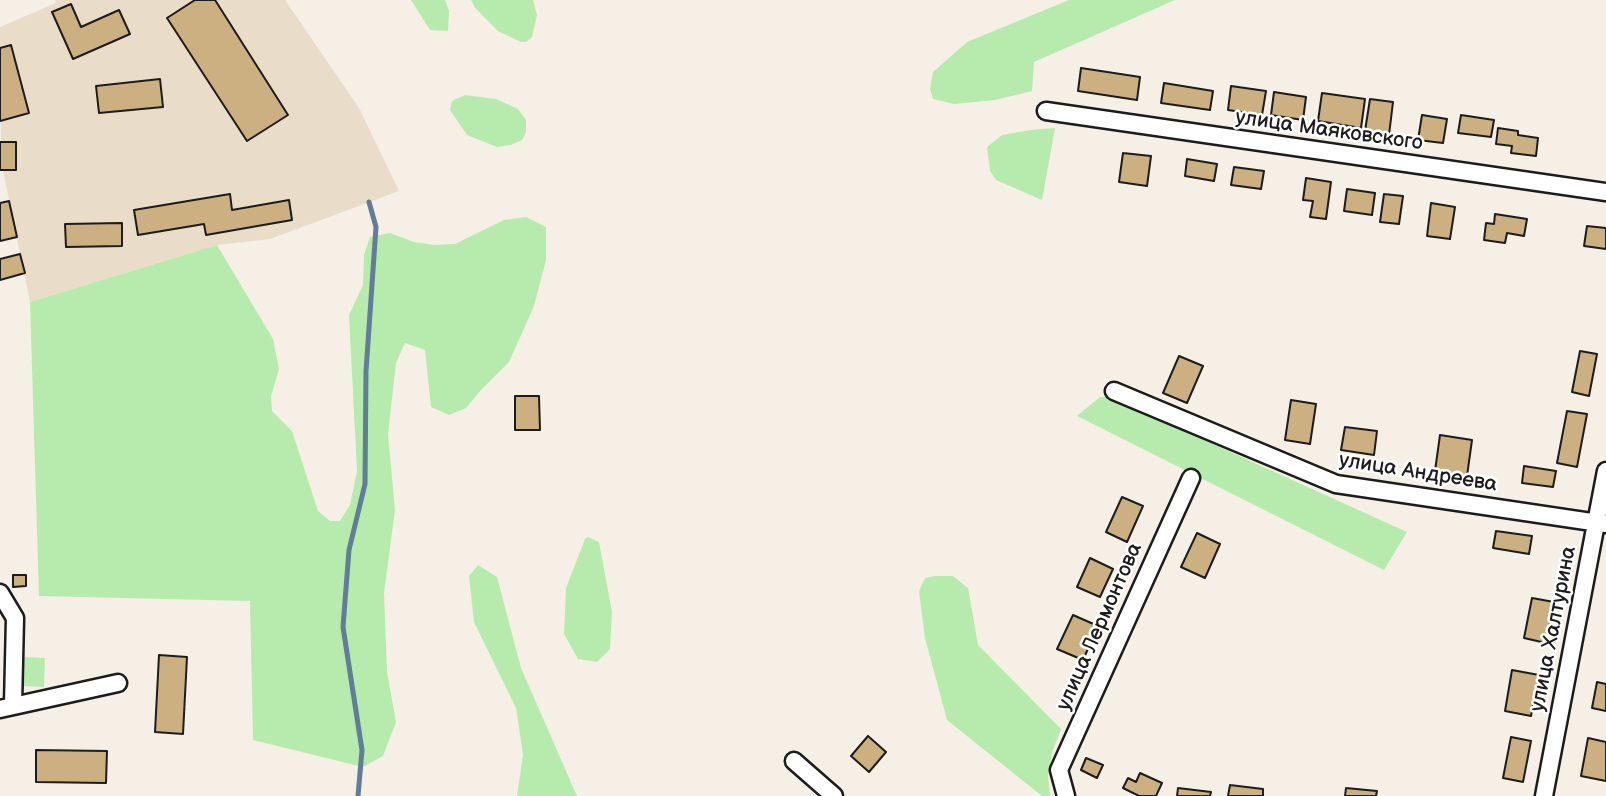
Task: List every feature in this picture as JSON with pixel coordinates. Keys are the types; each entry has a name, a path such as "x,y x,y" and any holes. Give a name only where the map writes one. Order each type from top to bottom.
{"street":[{"name":"улица Маяковского","path":"1046,111 1606,192"},
{"name":"улица Андреева","path":"1114,391 1336,484 1601,523"},
{"name":"улица Халтурина","path":"1544,796 1601,523 1606,471"},
{"name":"улица Лермонтова","path":"1066,796 1059,770 1191,478"},
{"path":"0,593 15,618 7,707 118,683"},
{"path":"794,761 835,796"}],"shaded area":[{"path":"55,0 285,0 359,108 399,191 270,239 217,245 30,302 3,170 16,170 16,143 1,142 0,27 56,3"}],"green space":[{"path":"411,0 445,0 449,11 448,31 430,30"},
{"path":"471,0 533,0 537,15 532,37 521,42 498,31 476,9"},
{"path":"1069,0 1175,0 1034,62 1032,91 995,100 954,104 933,99 930,89 933,72 967,42"},
{"path":"465,95 496,99 518,109 526,120 526,132 522,140 497,147 467,135 450,110 452,101"},
{"path":"1055,128 1042,200 996,180 990,171 987,147 1002,135"},
{"path":"526,217 546,227 546,260 534,306 509,362 466,408 449,415 431,407 425,350 405,343 396,363 388,434 395,510 384,593 387,672 396,722 383,756 363,767 253,740 250,601 39,596 30,302 217,245 273,339 279,369 271,396 272,411 292,431 318,511 330,521 340,521 350,505 357,471 349,315 363,285 364,255 370,237 390,233 414,242 455,244 504,220"},
{"path":"1100,397 1109,397 1407,532 1384,570 1077,416"},
{"path":"588,537 599,542 612,612 610,649 597,662 578,659 564,634 566,588"},
{"path":"478,565 497,577 521,668 577,796 517,796 523,755 516,708 474,622 469,576"},
{"path":"953,576 968,588 978,645 1061,729 1048,775 1050,796 1042,796 947,720 925,638 919,591 925,578"},
{"path":"24,657 45,658 44,687 24,686"}],"building":[{"path":"195,0 215,0 288,115 247,141 167,18"},
{"path":"71,4 81,27 119,10 130,34 73,59 52,12"},
{"path":"11,45 29,113 0,121 0,48"},
{"path":"1081,68 1140,77 1137,100 1078,91"},
{"path":"160,79 163,107 99,113 96,86"},
{"path":"1164,83 1213,91 1210,110 1161,103"},
{"path":"1231,86 1266,91 1262,115 1228,110"},
{"path":"1274,92 1306,97 1303,120 1271,115"},
{"path":"1322,93 1365,99 1361,128 1318,121"},
{"path":"1370,99 1393,102 1389,135 1365,131"},
{"path":"1422,115 1447,119 1443,143 1418,140"},
{"path":"1461,115 1494,120 1491,137 1458,133"},
{"path":"1498,128 1538,138 1536,156 1511,153 1512,146 1496,144"},
{"path":"0,142 16,142 16,170 0,170"},
{"path":"1123,153 1151,156 1147,186 1119,182"},
{"path":"1187,159 1217,164 1214,181 1185,176"},
{"path":"1234,167 1264,171 1261,189 1231,185"},
{"path":"1306,178 1331,182 1326,219 1310,217 1313,201 1303,200"},
{"path":"1347,189 1375,193 1372,215 1344,211"},
{"path":"230,194 232,210 289,200 292,220 206,235 204,224 138,235 134,210"},
{"path":"1384,194 1403,196 1399,224 1380,222"},
{"path":"9,201 17,237 0,241 0,203"},
{"path":"1431,203 1455,207 1450,239 1427,236"},
{"path":"1495,214 1527,219 1524,236 1507,233 1505,243 1484,240 1486,223 1494,224"},
{"path":"122,223 122,246 66,247 65,224"},
{"path":"1587,226 1606,228 1606,249 1584,246"},
{"path":"20,254 25,273 0,280 0,259"},
{"path":"1580,351 1597,354 1589,396 1572,392"},
{"path":"1179,356 1203,366 1187,403 1163,393"},
{"path":"515,396 539,396 540,430 515,430"},
{"path":"1291,400 1316,404 1310,444 1285,440"},
{"path":"1567,411 1587,414 1577,467 1557,463"},
{"path":"1345,427 1377,431 1374,455 1341,450"},
{"path":"1440,435 1472,440 1467,476 1435,471"},
{"path":"1524,466 1556,471 1553,487 1522,483"},
{"path":"1122,497 1143,506 1127,542 1106,532"},
{"path":"1496,531 1532,536 1529,554 1493,548"},
{"path":"1197,533 1220,544 1205,578 1181,567"},
{"path":"1090,558 1113,569 1100,597 1077,587"},
{"path":"13,575 26,575 26,586 13,587"},
{"path":"1532,598 1554,602 1546,643 1524,638"},
{"path":"1073,615 1098,626 1083,660 1057,649"},
{"path":"159,655 187,657 183,734 155,732"},
{"path":"1512,670 1539,675 1531,716 1505,711"},
{"path":"1597,682 1606,684 1606,711 1592,708"},
{"path":"868,736 886,752 869,772 851,756"},
{"path":"1511,737 1531,741 1523,782 1503,778"},
{"path":"1588,738 1606,742 1606,781 1581,776"},
{"path":"36,750 107,751 106,783 36,782"},
{"path":"1086,758 1103,765 1097,778 1081,770"},
{"path":"1140,773 1162,783 1156,796 1139,796 1123,788 1128,778 1136,782"},
{"path":"1230,785 1263,789 1263,796 1228,796"},
{"path":"1178,788 1211,792 1210,796 1177,796"},
{"path":"1346,788 1377,791 1376,796 1345,796"}],"waterway":[{"path":"358,796 362,750 343,627 349,550 365,484 366,371 376,227 369,202"}]}
